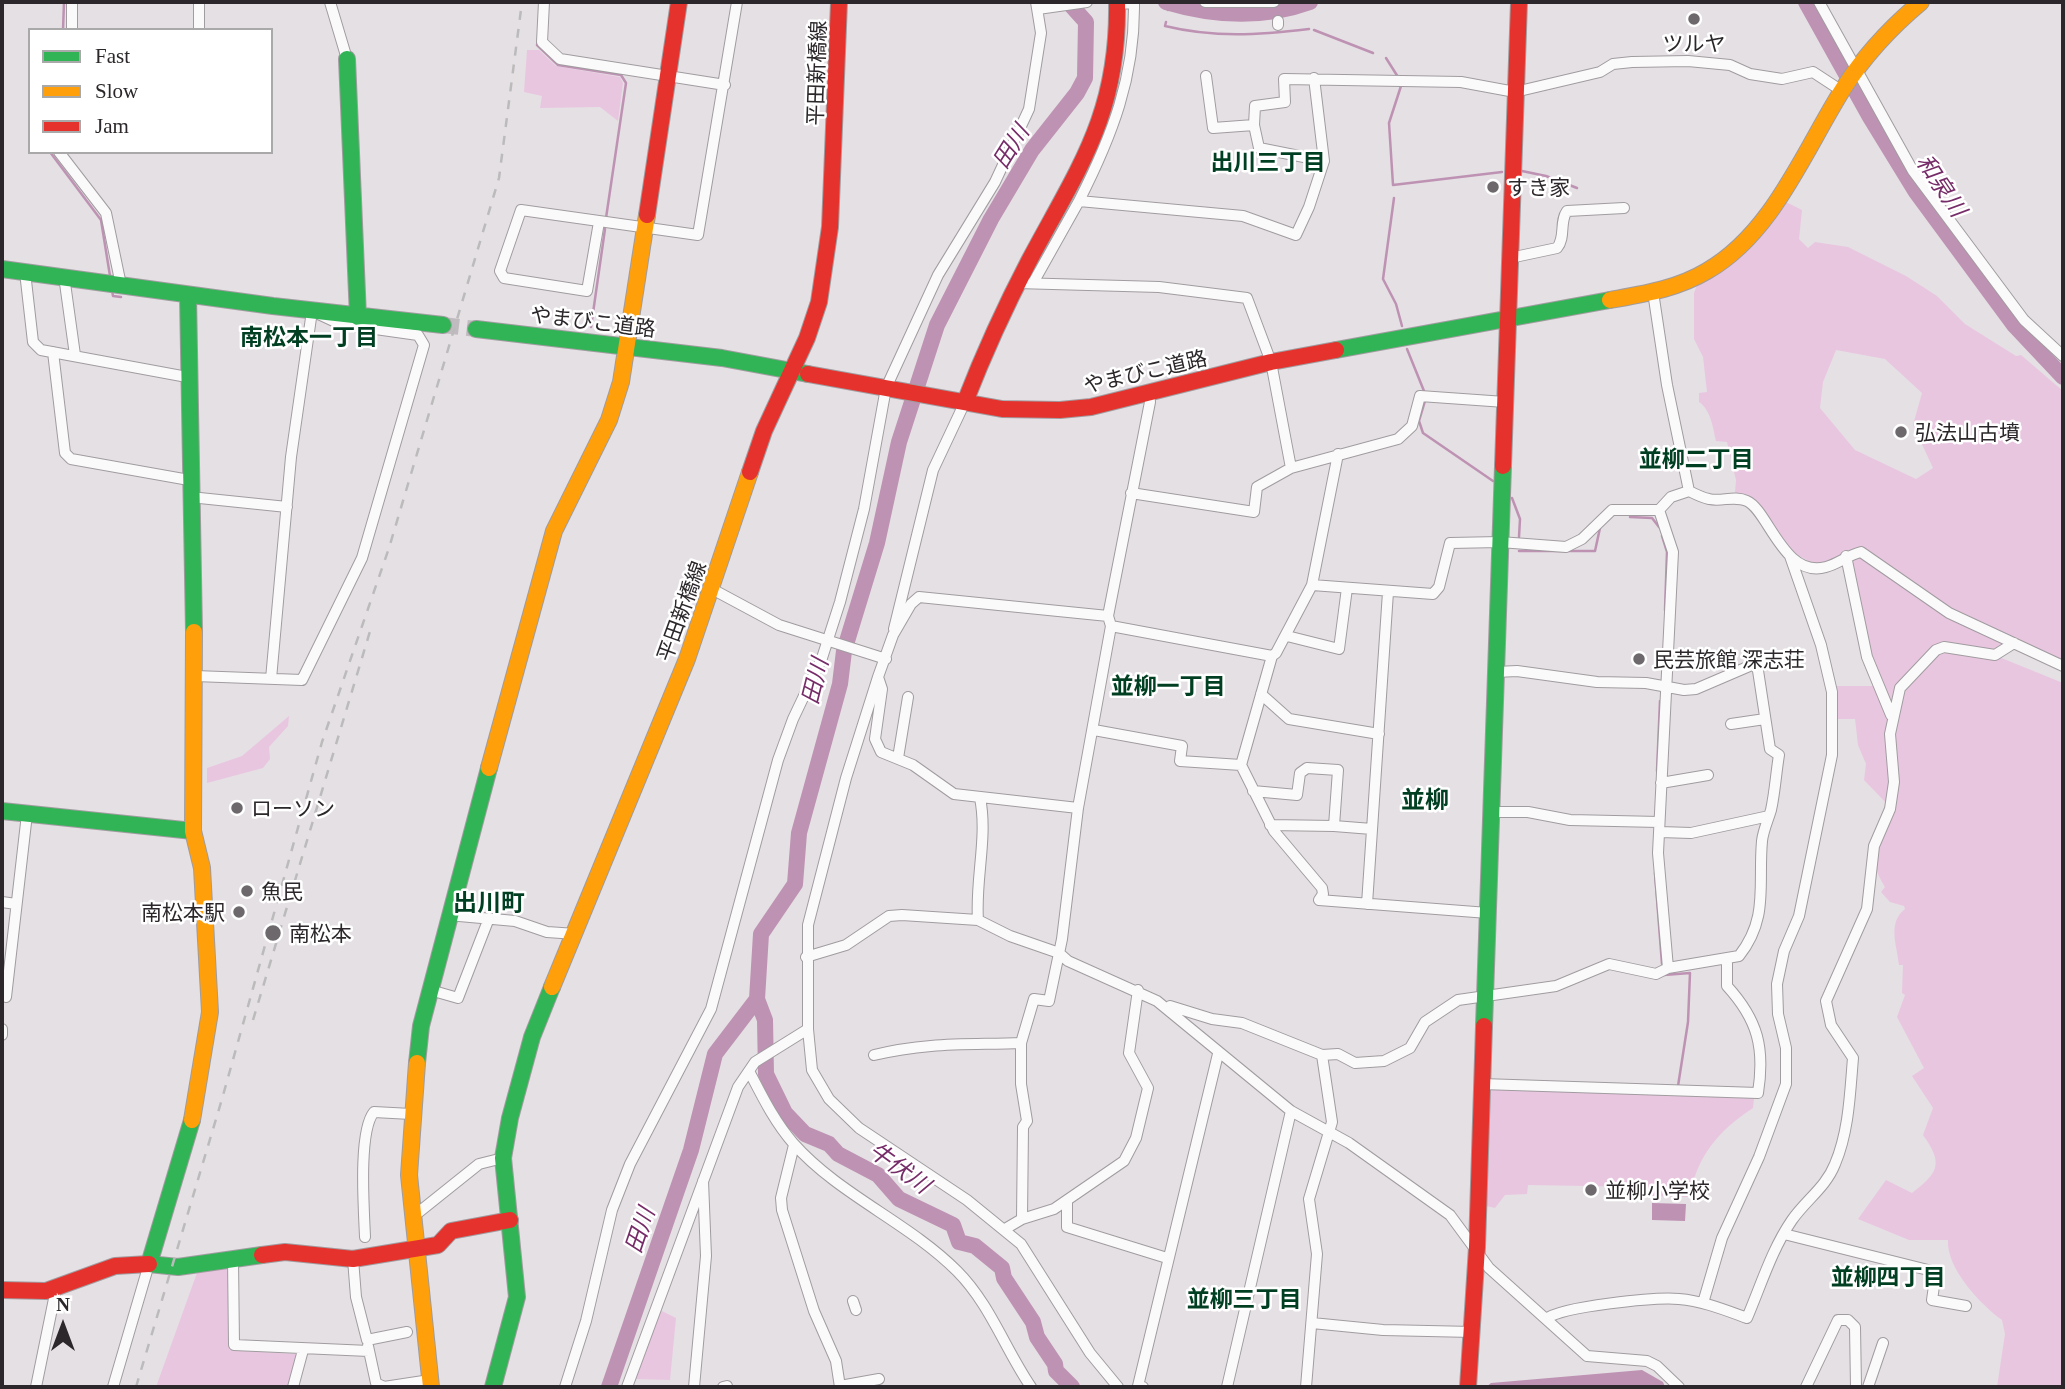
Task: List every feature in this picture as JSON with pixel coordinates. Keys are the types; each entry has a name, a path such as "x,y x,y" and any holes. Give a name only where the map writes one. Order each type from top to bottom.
{"street":[{"path":"72,2 72,28"},
{"path":"199,2 199,28"},
{"path":"330,2 347,59 358,317"},
{"path":"544,2 542,43 560,59 725,85"},
{"path":"354,1259 356,1297 376,1383 384,1387 431,1384 414,1249 409,1175 416,1060 448,915 554,531 609,420 621,382 679,2"},
{"path":"599,222 587,291 504,278 500,271 521,210 698,235 737,2"},
{"name":"平田新橋線","path":"493,1387 517,1297 503,1158 510,1118 532,1037 687,659 764,431 811,326 827,260 839,2"},
{"path":"565,1387 586,1321 612,1210 630,1164 711,1009 778,760 828,640 860,522 888,388 938,275 995,182 1020,132 1029,109 1037,64 1041,33 1038,7 1087,2"},
{"path":"1205,2 1274,2"},
{"path":"1468,1387 1477,1247 1519,2"},
{"path":"1819,2 1849,81 2024,320 2063,356"},
{"name":"やまびこ道路","path":"476,329 722,358 789,372 1016,410 1060,410 1091,407 1271,362 1653,292 1702,274 1744,241 1772,204 1849,81 1898,21 1921,2"},
{"path":"893,635 895,616 933,470 959,401 989,340 1079,201 1111,135 1130,69 1134,3 1117,3 1117,70 1101,126 1025,283"},
{"path":"1324,161 1259,148 1254,125 1255,106 1285,102 1280,79 1461,82 1515,92 1600,72 1614,64 1688,61 1730,65 1750,74 1782,79 1813,72 1849,81"},
{"path":"1206,76 1213,128 1254,125"},
{"path":"1079,201 1243,216 1296,235 1309,207 1324,161 1314,78"},
{"path":"61,154 106,213 115,284"},
{"path":"1510,258 1557,248 1561,243 1567,211 1624,208"},
{"path":"2,269 443,326"},
{"path":"25,272 33,342 41,350 187,377"},
{"path":"64,276 75,355"},
{"path":"1025,283 1158,287 1247,298 1271,362 1291,468"},
{"path":"1653,292 1667,385 1689,491"},
{"path":"113,1387 191,1126 209,1032 210,991 204,940 202,868 193,831 195,676 187,377 188,295"},
{"path":"271,679 286,507 312,311"},
{"path":"195,676 302,680 362,558 424,345 418,335 340,324 312,311"},
{"path":"53,352 65,453 71,459 189,480"},
{"path":"1022,1219 1023,1127 1027,1121 1020,1084 1021,1043 1034,999 1048,1001 1059,953 1078,808 1094,730 1131,494 1150,402 1149,392"},
{"path":"1131,494 1254,512 1257,487 1291,468 1398,439 1412,426 1420,396 1505,402"},
{"path":"1338,454 1312,585 1287,636 1272,656 1241,765 1270,825 1314,874 1323,894 1318,900 1488,913"},
{"path":"1312,585 1433,594 1439,587 1450,543 1500,542 1566,547 1582,539 1612,510 1659,510 1671,497 1689,491 1710,500 1734,497 1747,501 1790,556 1821,645 1832,692 1832,755 1799,916 1784,951 1777,984 1778,1014 1787,1055 1786,1084 1755,1168 1722,1238 1703,1303"},
{"path":"190,497 286,507"},
{"path":"1659,510 1673,552 1658,869 1668,968"},
{"path":"1790,556 1814,569 1828,567 1846,556 1861,552 1950,613 2063,666"},
{"path":"1546,1319 1558,1311 1678,1298 1703,1303 1747,1318 1784,1234 1794,1218 1821,1189 1835,1165 1846,1130 1853,1058 1831,1025 1826,1001 1867,909 1874,846 1889,809 1894,782 1891,715 1867,657 1846,556"},
{"path":"1287,636 1339,649 1347,588"},
{"path":"712,589 779,625 883,658"},
{"path":"1367,904 1388,592"},
{"path":"1118,1387 1090,1353 1020,1244 1004,1229 859,1128 829,1099 812,1070 806,1029 806,957 810,911 846,778 883,658 911,604 919,597 1110,621 1272,656"},
{"path":"1891,715 1900,688 1936,650 1944,647 1995,655 2014,643"},
{"path":"1496,672 1517,671 1597,682 1646,683 1696,689 1757,664 1781,659"},
{"path":"1157,1001 1212,1019 1242,1023 1322,1055 1338,1054 1355,1063 1384,1061 1410,1048 1425,1021 1449,1003 1556,986 1609,964 1656,974 1668,968 1740,956 1753,939 1763,877 1762,841 1779,755 1770,749 1757,664"},
{"path":"878,677 882,689 877,747 954,794 1078,808"},
{"path":"1261,694 1289,719 1379,734"},
{"path":"898,758 908,697"},
{"path":"1737,721 1765,719"},
{"path":"1094,730 1182,746 1180,761 1241,765"},
{"path":"1253,791 1297,795 1300,773 1307,768 1338,770 1334,827"},
{"path":"1661,783 1708,775"},
{"path":"978,920 977,876 983,813 980,798"},
{"path":"2,811 193,831"},
{"path":"1491,812 1528,812 1570,820 1660,827 1691,833 1769,816"},
{"path":"6,997 27,814"},
{"path":"1270,825 1372,829"},
{"path":"2,902 16,904"},
{"path":"448,915 515,921 547,932 576,934"},
{"path":"806,957 846,944 889,916 978,920 1010,936 1059,953 1068,961 1138,990 1157,1001 1291,1111 1349,1143 1450,1215 1477,1247 1489,1268 1587,1356 1647,1361 1657,1366 1679,1387"},
{"path":"430,990 458,998 489,918"},
{"path":"1482,1084 1758,1093 1763,1063 1747,1008 1727,986 1727,960"},
{"path":"1004,1229 1022,1219 1039,1216 1068,1201 1124,1161 1136,1138 1148,1088 1129,1053 1138,990"},
{"path":"2,1029 2,1035"},
{"path":"627,1387 738,1087 752,1066 806,1029"},
{"path":"874,1055 910,1046 947,1042 1021,1043"},
{"path":"1143,1387 1138,1386 1167,1258 1219,1054"},
{"path":"1306,1387 1317,1254 1309,1199 1332,1122 1322,1055"},
{"path":"752,1066 772,1116 794,1144 820,1168 954,1268 977,1292 1021,1382 1031,1387"},
{"path":"1227,1387 1273,1177 1291,1111"},
{"path":"365,1237 362,1166 368,1119 374,1112 411,1114"},
{"path":"794,1144 781,1198 782,1210 814,1311 836,1361 840,1387 879,1379"},
{"path":"419,1212 479,1164 503,1158"},
{"path":"694,1387 706,1256 703,1176"},
{"path":"1068,1201 1067,1227 1167,1258"},
{"path":"2,1290 56,1289 115,1266 149,1264 178,1267 285,1252 354,1259 438,1245 451,1231 510,1220"},
{"path":"1784,1234 1936,1272 1932,1300 1966,1306"},
{"path":"233,1259 234,1345 303,1350 368,1345 407,1332"},
{"path":"37,1387 56,1289"},
{"path":"1805,1387 1832,1329 1838,1320 1848,1320 1855,1327 1856,1387"},
{"path":"1312,1322 1383,1330 1473,1332"},
{"path":"1868,1387 1882,1343"},
{"path":"293,1387 303,1350"}],"shaded area":[{"path":"527,50 539,50 556,66 620,77 623,83 618,121 600,107 540,108 542,96 524,92"},
{"path":"1784,201 1802,210 1799,239 1808,248 1815,242 1848,247 1906,276 1937,296 1965,324 2016,356 2021,355 2063,391 2063,663 1964,617 1858,547 1824,564 1802,557 1776,537 1735,492 1736,480 1727,442 1716,441 1709,414 1699,402 1699,393 1707,392 1703,357 1694,339 1694,293 1697,285 1742,254","holes":["1836,350 1885,359 1922,393 1913,425 1933,468 1916,479 1855,450 1820,408 1823,382"]},
{"path":"1858,556 2004,642 1997,652 1944,649 1999,657 2063,683 2063,1387 1997,1387 2005,1334 2002,1320 1966,1285 1953,1262 1948,1240 1909,1240 1858,1219 1886,1180 1912,1193 1928,1180 1936,1161 1923,1135 1933,1108 1912,1076 1924,1068 1897,1017 1905,995 1902,993 1903,965 1899,965 1895,928 1899,915 1905,909 1904,906 1890,902 1881,892 1885,887 1876,866 1876,848 1892,809 1864,780 1866,764 1858,745 1855,719 1835,719 1833,686 1877,686 1851,560"},
{"path":"289,716 288,726 269,747 270,759 263,768 207,783 207,768 242,756"},
{"path":"1489,1087 1754,1098 1753,1108 1720,1135 1711,1146 1698,1169 1690,1197 1646,1196 1645,1187 1528,1185 1527,1194 1505,1195 1495,1208 1486,1206"},
{"path":"1652,1203 1686,1204 1685,1221 1652,1220"},
{"path":"226,1268 229,1277 229,1350 295,1354 298,1356 289,1387 156,1387 198,1270"},
{"path":"658,1309 676,1318 670,1380 634,1379"},
{"path":"1642,1370 1663,1382 1665,1387 1486,1387 1491,1383"}],"waterway":[{"path":"63,28 64,2"},
{"name":"田川","path":"609,1387 691,1150 715,1054 757,999 761,934 795,884 799,833 840,684 844,651 877,543 899,442 937,325 991,219 1032,150 1077,93 1085,78 1086,22 1068,2"},
{"name":"和泉川","path":"1166,2 1238,14 1274,11 1310,2"},
{"name":"和泉川","path":"1806,2 1870,117 1916,192 2014,325 2063,377"},
{"name":"和泉川","path":"1168,10 1170,3"},
{"path":"1166,22 1165,26 1219,34 1309,29"},
{"path":"1314,30 1373,53"},
{"path":"538,41 537,45 558,65 621,75 626,83 606,218"},
{"path":"1386,58 1398,77"},
{"path":"1401,86 1389,123 1393,185 1502,172"},
{"path":"52,154 101,220 110,276"},
{"path":"1522,171 1546,176 1577,188"},
{"path":"1394,198 1383,279 1396,304 1402,326"},
{"path":"591,327 605,229"},
{"path":"112,290 113,296 121,297"},
{"path":"1407,349 1424,391"},
{"path":"1425,401 1419,421 1423,433 1493,481"},
{"path":"1512,498 1520,519 1519,537"},
{"path":"1630,517 1652,518 1659,527"},
{"path":"1519,551 1595,551 1600,528"},
{"path":"1662,536 1667,552 1665,610"},
{"path":"1657,771 1660,701"},
{"path":"1655,873 1662,964"},
{"path":"1664,975 1690,973 1688,1022 1678,1086"},
{"name":"牛伏川","path":"757,999 765,1020 766,1074 785,1113 805,1134 829,1144 838,1154 878,1175 899,1199 953,1225 959,1242 975,1246 1002,1268 1004,1278 1033,1322 1037,1337 1055,1364 1056,1371 1072,1387"}],"tunnel":[{"path":"443,325 476,329"}],"railway":[{"path":"136,1387 222,1099 322,742 389,548 499,178 522,2"},
{"path":"253,1020 371,628"}],"traffic: fast":[{"path":"347,59 358,317"},
{"path":"2,269 273,306 443,325"},
{"path":"188,295 194,632"},
{"path":"1336,350 1610,300"},
{"path":"476,329 722,358 808,374"},
{"path":"1484,1026 1503,466"},
{"path":"417,1063 421,1026 489,768"},
{"path":"2,811 193,831"},
{"path":"493,1387 517,1297 503,1158 510,1118 532,1037 552,987"},
{"path":"192,1120 149,1264 178,1267 262,1255"}],"traffic: slow":[{"path":"1610,300 1660,290 1696,277 1730,255 1751,235 1785,189 1851,77 1879,42 1921,2"},
{"path":"489,768 554,531 609,420 621,382 647,215"},
{"path":"552,987 687,659 750,472"},
{"path":"192,1120 210,1012 202,868 193,831 194,632"},
{"path":"417,1063 409,1175 431,1387"}],"traffic: jam":[{"path":"647,215 679,2"},
{"path":"750,472 764,431 807,338 819,302 830,227 839,2"},
{"path":"965,402 1012,296 1092,138 1111,76 1116,41 1117,2"},
{"path":"1503,466 1519,2"},
{"path":"808,374 1002,409 1060,410 1091,407 1271,362 1336,350"},
{"path":"1468,1387 1477,1247 1484,1026"},
{"path":"262,1255 285,1252 353,1259 438,1245 451,1231 510,1220"},
{"path":"2,1290 46,1291 115,1266 149,1264"}],"place":[{"name":"ツルヤ","path":"1694,19"},
{"name":"すき家","path":"1493,187"},
{"name":"弘法山古墳","path":"1901,432"},
{"name":"民芸旅館 深志荘","path":"1639,659"},
{"name":"ローソン","path":"237,808"},
{"name":"魚民","path":"247,891"},
{"name":"南松本駅","path":"239,912"},
{"name":"南松本","path":"273,933"},
{"name":"並柳小学校","path":"1591,1190"}],"district":[{"name":"出川三丁目","path":"1268,161"},
{"name":"南松本一丁目","path":"309,336"},
{"name":"並柳二丁目","path":"1696,458"},
{"name":"並柳一丁目","path":"1168,685"},
{"name":"並柳","path":"1425,799"},
{"name":"出川町","path":"489,902"},
{"name":"並柳四丁目","path":"1888,1276"},
{"name":"並柳三丁目","path":"1244,1298"}]}
